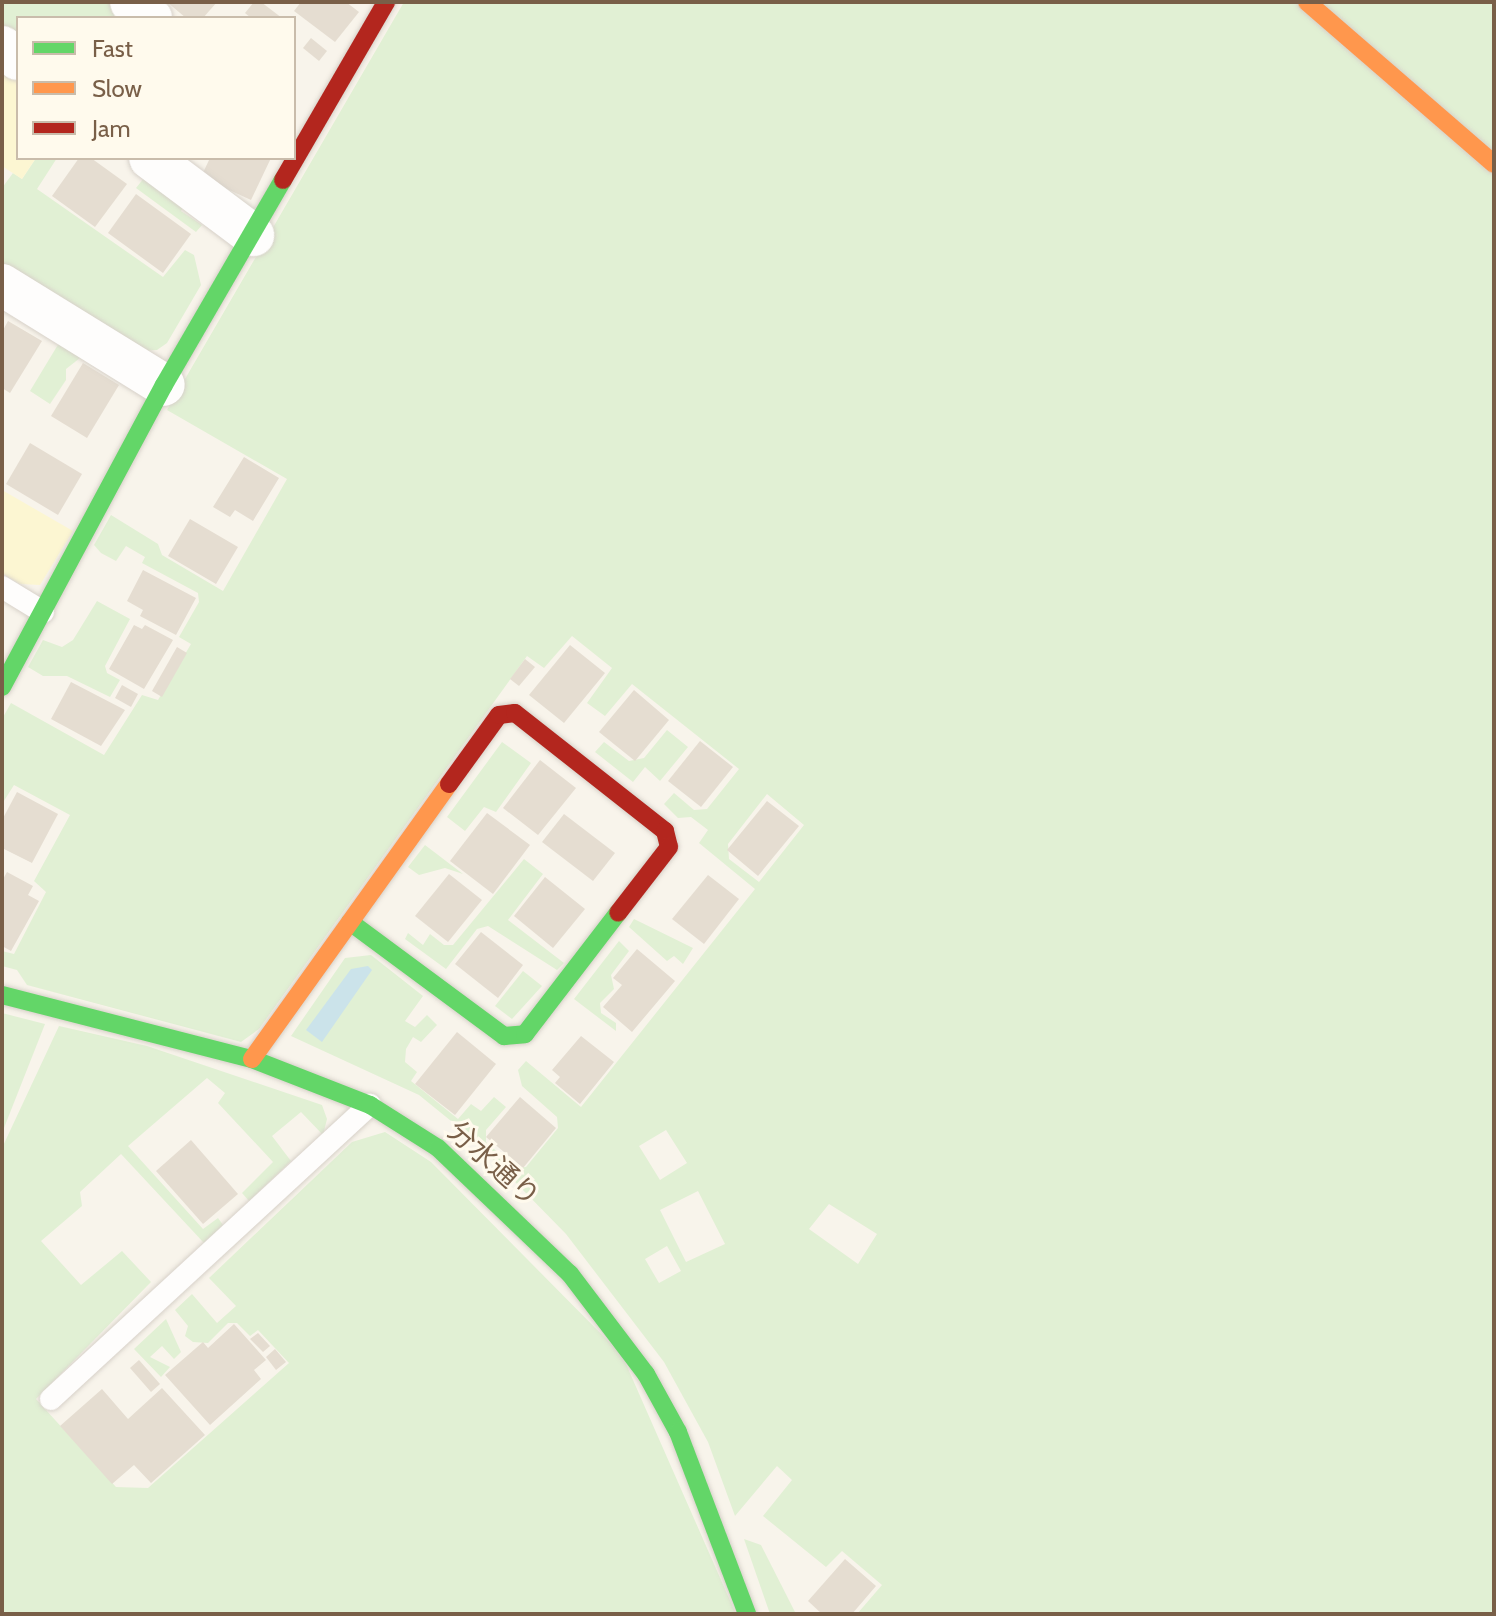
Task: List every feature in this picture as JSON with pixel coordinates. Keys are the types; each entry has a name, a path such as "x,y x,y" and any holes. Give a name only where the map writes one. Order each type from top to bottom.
{"street":[{"path":"131,2 148,16"},
{"path":"301,139 386,2"},
{"path":"1307,2 1494,164"},
{"path":"153,160 253,235"},
{"path":"2,687 164,385 253,235 290,160"},
{"path":"2,285 164,385"},
{"path":"252,1059 350,922 499,715 515,713 665,831 669,847 525,1034 504,1036 350,922"},
{"name":"分水通り","path":"2,995 252,1059 370,1105 438,1148 505,1207 612,1324 678,1432 747,1614"}],"lane":[{"path":"2,587 43,612"},
{"path":"51,1399 370,1105"}],"green space":[{"path":"2,2 111,2 128,16 16,16 16,44 2,33"},
{"path":"404,2 1494,2 1494,1614 857,1614 882,1585 842,1551 826,1567 763,1516 792,1480 777,1466 735,1516 708,1442 664,1362 566,1234 472,1138 419,1095 291,1036 345,958 371,955 423,996 405,1021 415,1027 427,1015 437,1025 421,1042 413,1037 406,1049 405,1062 417,1072 411,1081 458,1119 471,1104 481,1111 494,1097 506,1107 486,1130 486,1142 516,1168 526,1167 558,1128 557,1117 522,1086 518,1070 526,1061 581,1107 755,889 699,843 708,830 691,817 678,818 664,804 674,793 694,810 707,809 739,769 632,684 605,716 587,703 612,668 572,636 544,668 527,656 259,1029 241,1042 27,985 17,970 2,966 2,951 14,954 46,892 34,881 70,815 14,785 2,804 2,719 11,703 104,755 142,695 158,700 191,644 179,637 199,602 198,593 142,563 145,557 126,546 116,561 101,553 94,545 111,515 158,544 162,555 223,591 287,479 167,410","holes":["767,794 804,825 759,882 729,859 728,844","666,1130 687,1163 660,1180 639,1146","698,1191 725,1244 686,1262 660,1210","829,1204 877,1234 858,1264 809,1229","667,1246 681,1271 659,1283 645,1259"]},
{"path":"35,160 56,160 37,189 163,277 185,250 194,255 201,285 167,343 157,350 140,351 2,264 2,188 13,173 22,179"},
{"path":"148,173 187,201 181,211 202,225 196,232 136,188"},
{"path":"62,338 116,378 80,358 66,369 66,380 50,404 30,391"},
{"path":"97,601 130,619 105,666 107,673 120,680 110,697 67,676 43,676 28,667 43,640 62,647 73,640"},
{"path":"667,730 688,747 660,781 645,767 633,782 595,752 604,742 629,761 644,758"},
{"path":"502,742 531,763 496,812 484,807 465,831 447,817"},
{"path":"425,845 463,874 445,868 419,875 408,867"},
{"path":"524,859 543,874 508,920 564,963 557,970 488,926 477,929 446,969 405,939 408,933 423,945 430,934 444,945 453,945"},
{"path":"634,919 693,948 683,964 674,956 667,961 629,927"},
{"path":"619,941 629,951 611,975 614,989 600,1003 601,1013 616,1023 616,1031 574,999"},
{"path":"523,971 542,986 512,1019 495,1006"},
{"path":"2,1013 45,1024 2,1133"},
{"path":"59,1026 147,1046 322,1105 327,1119 323,1135 301,1112 272,1136 291,1161 249,1201 242,1193 273,1162 218,1103 225,1093 207,1078 128,1146 203,1229 218,1218 223,1225 204,1243 121,1154 80,1192 82,1206 41,1241 81,1285 122,1251 151,1282 36,1399 116,1487 148,1488 289,1363 258,1330 250,1336 237,1323 228,1323 208,1343 193,1342 185,1336 188,1326 175,1310 192,1294 217,1323 236,1306 209,1278 352,1142 385,1132 431,1162 622,1355 736,1614 2,1614 2,1148"},
{"path":"166,1319 181,1352 174,1359 162,1346 150,1357 170,1367 161,1377 134,1349"},
{"path":"744,1539 761,1545 796,1614 770,1614"}],"sand":[{"path":"2,66 16,76 16,160 35,160 22,179 2,166"},
{"path":"2,490 73,531 40,585 20,584 2,573"}],"water":[{"path":"368,966 372,970 322,1042 306,1030 351,969"}],"building":[{"path":"167,2 217,2 205,16 184,16"},
{"path":"254,2 261,2 279,16 249,16 245,13"},
{"path":"301,2 346,2 359,12 335,42 294,11"},
{"path":"311,38 327,51 319,61 303,48"},
{"path":"78,160 94,160 127,184 95,227 52,196"},
{"path":"209,160 270,160 251,200 201,177"},
{"path":"136,194 191,234 163,273 108,233"},
{"path":"8,321 42,341 10,393 2,388 2,332"},
{"path":"83,363 119,385 87,438 51,416"},
{"path":"30,443 82,474 58,515 6,484"},
{"path":"244,457 279,478 253,521 235,510 230,517 213,507"},
{"path":"190,519 238,547 216,584 168,556"},
{"path":"143,570 196,598 176,635 140,616 143,610 127,601"},
{"path":"134,625 142,629 145,625 173,640 144,689 109,669"},
{"path":"570,645 605,673 564,723 529,695"},
{"path":"177,647 187,653 162,697 152,691"},
{"path":"525,659 535,667 519,686 510,679"},
{"path":"71,682 125,710 101,746 51,719"},
{"path":"122,685 138,694 131,707 115,698"},
{"path":"634,690 669,720 635,761 599,732"},
{"path":"700,741 733,767 701,807 668,781"},
{"path":"540,760 576,788 538,835 503,808"},
{"path":"17,792 58,814 32,863 2,848 2,820"},
{"path":"767,801 799,826 758,876 727,850"},
{"path":"487,813 530,845 493,894 450,861"},
{"path":"564,814 615,853 593,881 542,842"},
{"path":"7,872 33,886 28,895 39,901 11,951 2,946 2,881"},
{"path":"449,874 482,900 448,942 415,916"},
{"path":"708,875 739,899 704,944 672,919"},
{"path":"545,877 585,909 553,948 514,916"},
{"path":"481,932 523,965 498,998 455,964"},
{"path":"637,949 675,981 632,1032 603,1007 622,985 613,978"},
{"path":"457,1032 496,1064 455,1115 415,1084"},
{"path":"581,1036 614,1062 580,1104 555,1083 560,1077 552,1070"},
{"path":"520,1097 556,1128 523,1168 486,1137"},
{"path":"191,1140 238,1194 203,1224 156,1171"},
{"path":"234,1324 266,1360 254,1370 261,1379 210,1425 165,1375 203,1342 208,1348"},
{"path":"258,1333 270,1346 263,1352 250,1339"},
{"path":"275,1349 286,1362 276,1370 266,1357"},
{"path":"139,1360 160,1384 151,1392 130,1368"},
{"path":"162,1388 205,1435 151,1483 134,1465 112,1484 60,1426 102,1389 128,1419"},
{"path":"845,1559 876,1586 852,1614 822,1614 808,1601"}],"traffic: fast":[{"path":"2,687 164,385 283,180"},
{"path":"350,922 504,1036 525,1034 618,913"},
{"path":"2,995 252,1059 370,1105 438,1148 570,1274 646,1374 678,1432 747,1614"}],"traffic: slow":[{"path":"1307,2 1494,164"},
{"path":"252,1059 449,784"}],"traffic: jam":[{"path":"296,158 386,2"},
{"path":"283,180 295,160"},
{"path":"449,784 499,715 515,713 665,831 669,847 618,913"}]}
